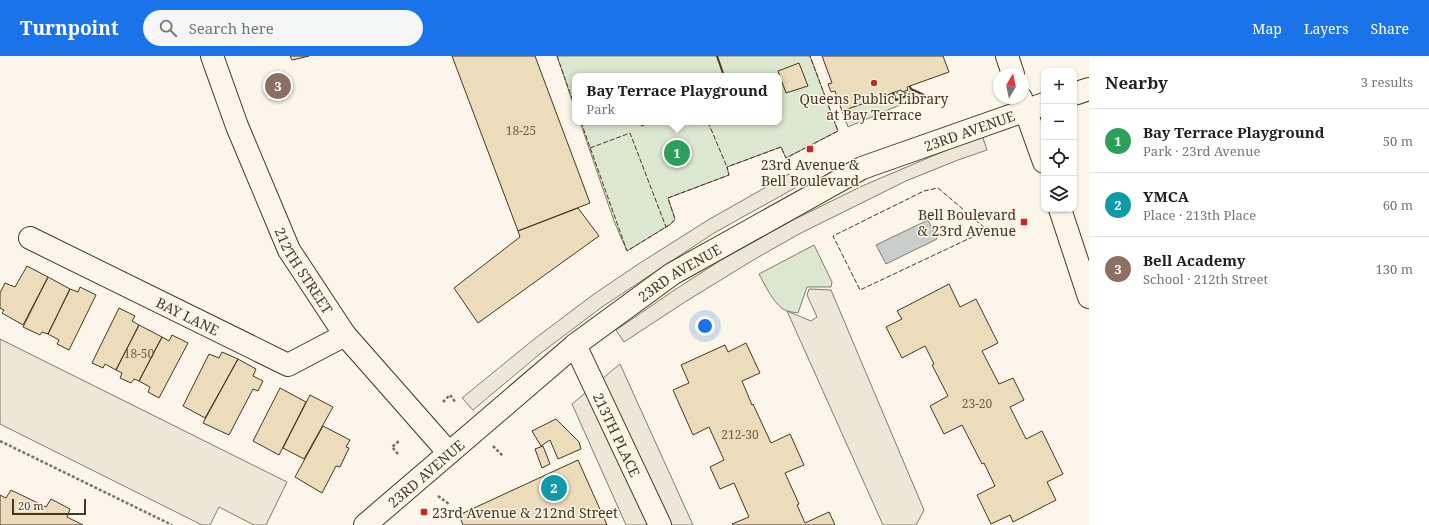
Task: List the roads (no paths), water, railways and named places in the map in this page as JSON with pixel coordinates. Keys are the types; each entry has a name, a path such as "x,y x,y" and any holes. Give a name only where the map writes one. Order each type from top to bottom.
{"street":[{"name":"212TH STREET","path":"212,56 237,126 289,250 345,336 449,453"},
{"path":"1007,56 1011,68"},
{"path":"1077,93 1089,89"},
{"path":"1030,104 1041,150"},
{"name":"23RD AVENUE","path":"365,525 575,345 672,274 862,168 1030,104"},
{"path":"1061,212 1089,297"},
{"name":"BAY LANE","path":"30,238 288,366 345,336"},
{"name":"213TH PLACE","path":"575,345 660,525"}],"place":[{"name":"Queens Public Library at Bay Terrace","path":"874,83"},
{"name":"Bell Academy","path":"278,86"},
{"name":"23rd Avenue & Bell Boulevard","path":"810,149"},
{"name":"Bay Terrace Playground","path":"677,153"},
{"name":"Bell Boulevard & 23rd Avenue","path":"1024,222"},
{"name":"YMCA","path":"554,488"},
{"name":"23rd Avenue & 212nd Street","path":"424,512"}]}
